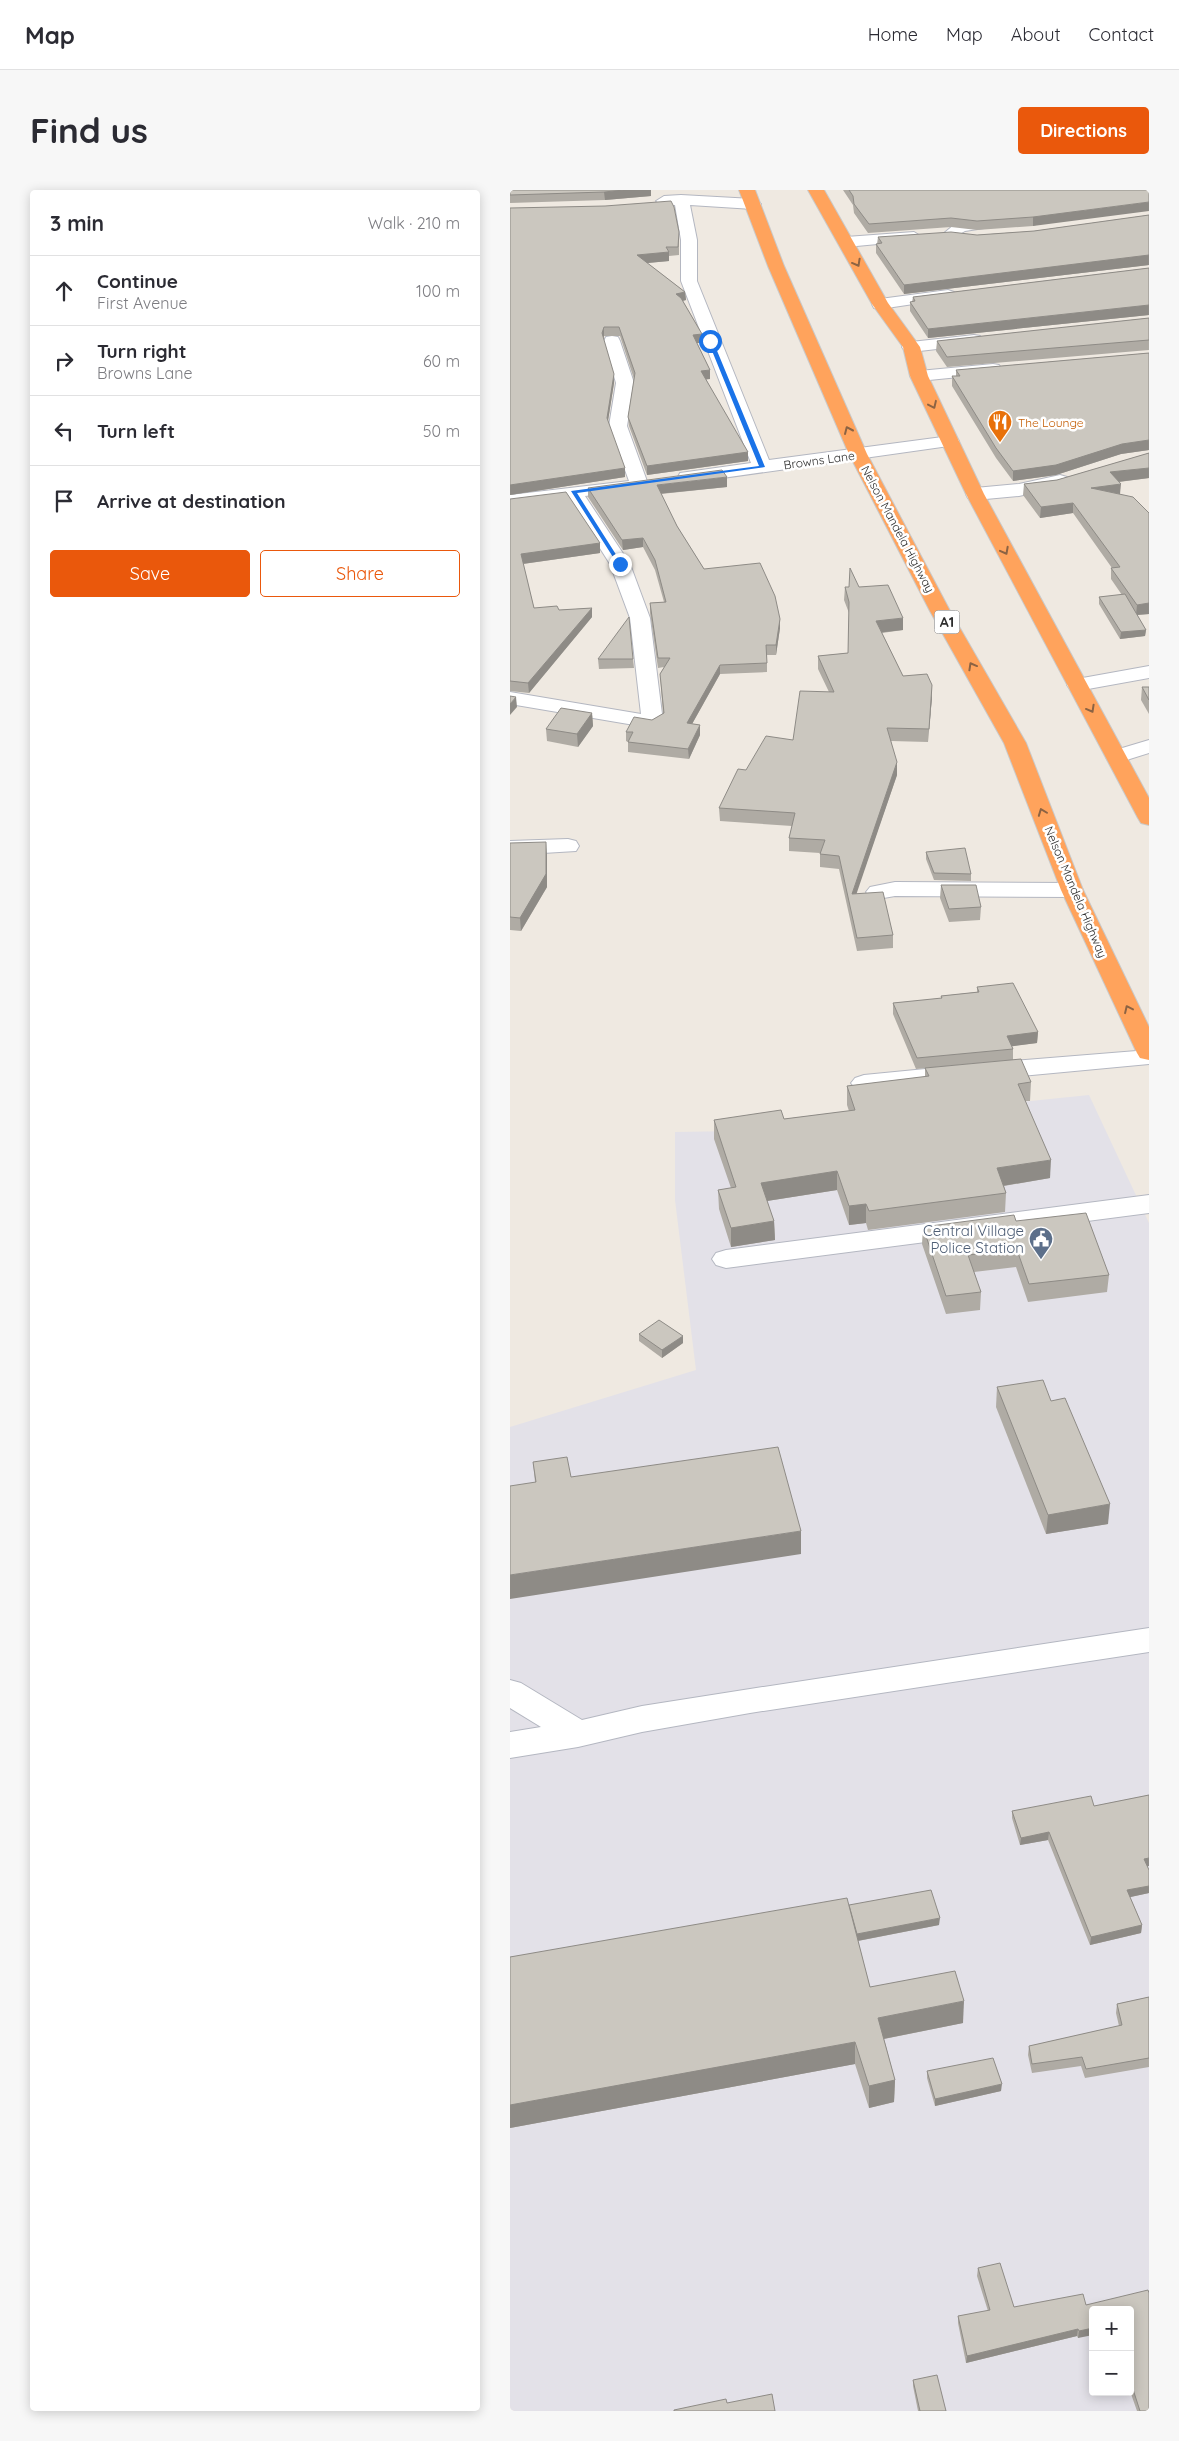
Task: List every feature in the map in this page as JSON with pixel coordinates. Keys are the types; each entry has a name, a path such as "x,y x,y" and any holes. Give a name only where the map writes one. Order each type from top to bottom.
{"highway":[{"path":"816,190 880,304 911,347 919,376 976,494 1149,818"},
{"name":"Nelson Mandela Highway","path":"750,197 776,266 858,454 940,610 1015,743 1072,890 1149,1055"}],"street":[{"path":"669,197 688,221 688,281 762,467"},
{"path":"649,203 669,197 750,197"},
{"path":"846,242 951,234 977,237 1006,228"},
{"path":"880,304 968,292"},
{"path":"911,347 990,338"},
{"path":"612,341 625,383 618,426 639,484"},
{"path":"919,376 1006,368"},
{"name":"Browns Lane","path":"510,501 950,440"},
{"path":"976,494 1019,490 1075,477"},
{"path":"510,698 652,722 640,618 620,564 573,492"},
{"path":"1077,684 1149,672"},
{"path":"1117,757 1149,746"},
{"path":"510,848 568,846"},
{"path":"878,892 895,889 1072,890"},
{"path":"864,1083 1149,1055"},
{"path":"726,1259 1149,1204"},
{"path":"510,1745 578,1734 642,1719 750,1701 1149,1640"},
{"path":"510,1692 578,1734"}],"shaded area":[{"path":"1089,1095 1149,1223 1149,2411 510,2411 510,1427 696,1370 675,1200 675,1132 738,1131"}],"building":[{"path":"510,190 624,190 510,195"},
{"path":"849,190 1149,190 1149,202 1033,217 977,221 951,218 869,224 854,204 853,196"},
{"path":"671,201 679,232 678,247 666,247 669,252 637,255 685,292 676,294 681,298 702,334 693,335 710,370 701,371 748,452 647,466 628,417 635,373 619,327 604,327 602,333 614,374 607,418 625,468 510,485 510,208 605,206"},
{"path":"1149,215 1149,255 904,285 876,244 882,243 878,237 951,232 977,235 1034,231"},
{"path":"1149,268 1149,305 928,329 910,302 915,301 913,297"},
{"path":"1149,318 1149,340 947,357 937,341"},
{"path":"1149,353 1149,440 1122,444 1056,465 1013,471 996,448 952,376 960,376 956,370"},
{"path":"1149,453 1149,468 1110,472 1121,484 1091,488 1133,497 1149,513 1149,603 1137,605 1111,568 1120,567 1073,503 1041,507 1024,484 1057,480"},
{"path":"722,470 727,477 657,485 677,526 704,569 760,563 775,596 780,619 776,645 766,645 767,663 720,665 687,723 700,725 688,749 628,742 633,732 626,732 634,717 652,720 664,713 660,674 670,658 658,658 650,603 666,602 655,560 643,538 622,540 588,488"},
{"path":"566,492 600,543 521,554 534,608 557,606 559,610 592,608 528,683 510,681 510,499"},
{"path":"850,568 859,587 888,585 903,618 876,621 903,676 927,674 932,685 929,729 887,728 897,762 852,894 883,892 893,935 857,938 839,856 820,854 825,840 789,838 795,813 719,808 738,769 746,770 766,736 793,740 800,691 834,692 818,656 848,653 849,602 845,587 849,587"},
{"path":"1125,594 1146,630 1121,632 1099,597"},
{"path":"629,617 633,659 598,659"},
{"path":"1142,687 1149,687 1149,700"},
{"path":"510,696 516,697 510,704"},
{"path":"561,708 592,713 577,734 546,729"},
{"path":"546,842 546,874 520,918 510,917 510,843"},
{"path":"965,848 971,874 934,873 926,852"},
{"path":"941,885 976,885 981,907 949,909"},
{"path":"1013,983 1038,1032 1007,1036 1013,1049 917,1058 893,1003 979,992 977,987"},
{"path":"1021,1059 1031,1082 1018,1084 1051,1160 997,1168 1006,1193 869,1211 866,1204 849,1206 837,1171 761,1183 774,1221 731,1228 718,1190 736,1187 714,1120 781,1110 784,1119 855,1110 847,1086 929,1076 925,1068"},
{"path":"1086,1213 1109,1275 1029,1284 1017,1250 968,1255 981,1292 946,1296 923,1227 1014,1215 1016,1221"},
{"path":"659,1320 683,1336 662,1350 639,1334"},
{"path":"1043,1380 1051,1401 1065,1398 1110,1504 1048,1515 997,1387"},
{"path":"778,1447 801,1531 510,1575 510,1486 536,1482 533,1462 567,1457 571,1477"},
{"path":"1149,1795 1149,1858 1144,1859 1149,1870 1149,1886 1127,1890 1142,1925 1091,1937 1049,1832 1021,1838 1012,1811 1091,1796 1094,1806"},
{"path":"931,1890 940,1918 857,1934 849,1905"},
{"path":"847,1898 870,1987 955,1971 964,2001 878,2018 895,2080 869,2086 855,2042 510,2105 510,1957"},
{"path":"1149,1997 1149,2058 1086,2069 1082,2057 1032,2064 1029,2046 1122,2025 1117,2004"},
{"path":"993,2058 1002,2084 935,2099 927,2071"},
{"path":"1000,2263 1014,2307 1083,2294 1086,2305 1148,2290 1149,2411 1140,2411 1134,2392 1134,2306 1089,2306 1089,2329 1079,2331 1078,2329 967,2356 958,2316 990,2310 978,2268"},
{"path":"937,2375 946,2411 920,2411 913,2380"},
{"path":"772,2394 775,2411 674,2411 726,2399 727,2403"}],"place":[{"name":"The Lounge","path":"1000,443"},
{"name":"Central Village Police Station","path":"1041,1260"}],"route":[{"path":"620,564 573,492 762,467 710,341"}]}
